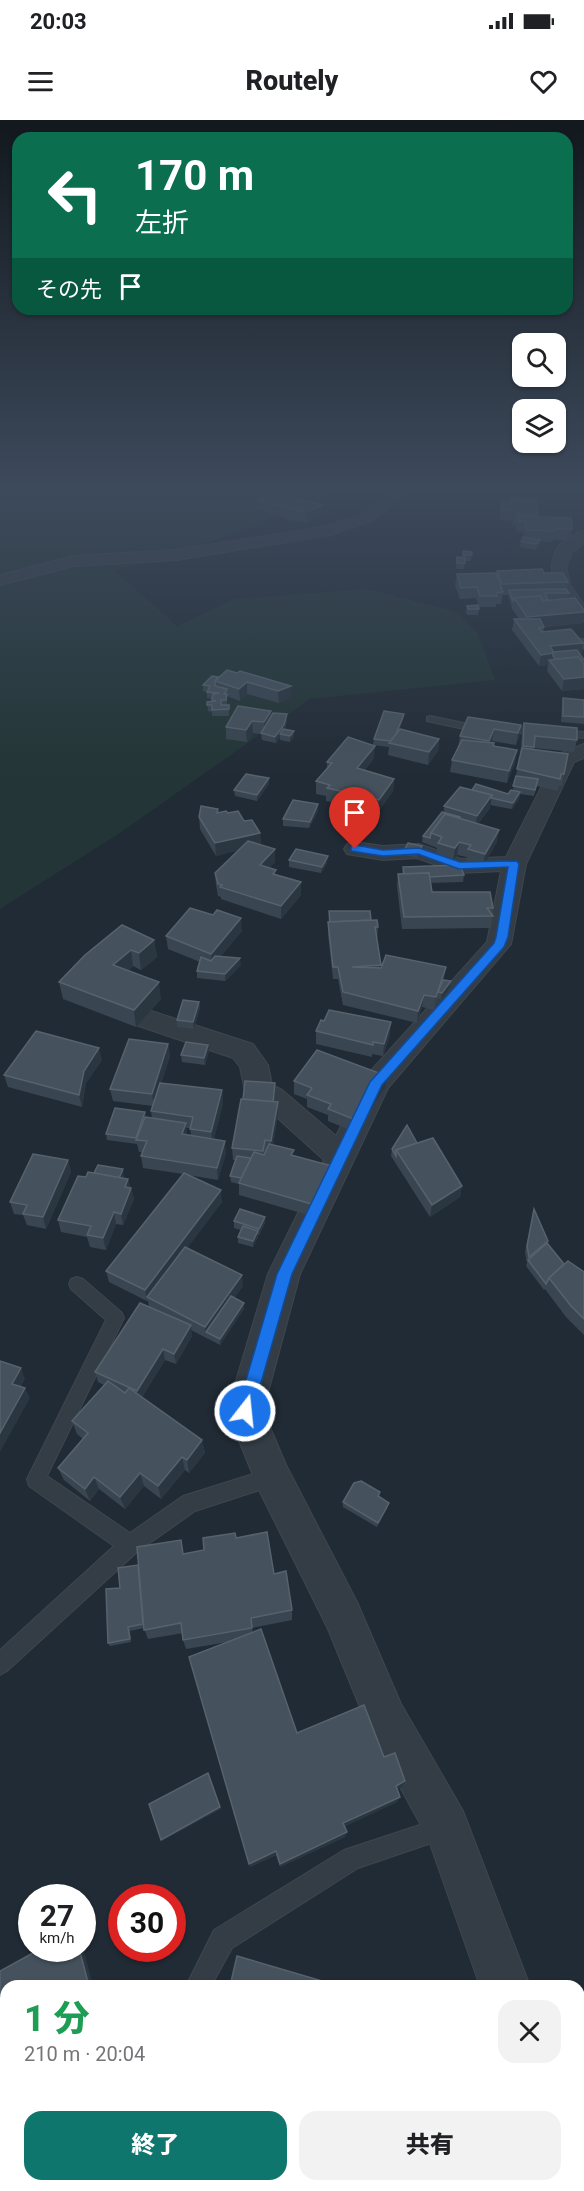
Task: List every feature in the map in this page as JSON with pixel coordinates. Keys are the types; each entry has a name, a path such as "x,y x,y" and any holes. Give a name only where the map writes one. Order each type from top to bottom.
{"street":[{"path":"561,584 584,616"},
{"path":"503,1980 447,1827 387,1719 343,1616 272,1477 245,1411 284,1274 377,1082 500,944 514,864 566,758 584,750"},
{"path":"355,849 383,853 419,851 459,866 514,864"},
{"path":"139,1016 243,1051 254,1065 259,1092 272,1097 340,1157"}],"lane":[{"path":"430,719 464,726 584,735"},
{"path":"77,1284 116,1318 36,1479 130,1545"},
{"path":"0,1664 130,1545 190,1503 272,1477"},
{"path":"201,1980 223,1938 352,1858 447,1827"}],"shaded area":[{"path":"0,584 129,584 177,626 235,599 367,589 457,612 477,632 495,680 310,699 120,833 0,909"}],"building":[{"path":"460,584 500,584 503,592 496,593 497,596 480,596 477,587 461,588"},
{"path":"566,589 569,593 545,593 548,600 543,600 540,596 514,598 513,601 509,590"},
{"path":"540,596 543,601 575,598 584,612 527,617 514,598"},
{"path":"478,605 479,609 468,609 467,606"},
{"path":"514,619 540,619 544,627 539,628 542,632 571,629 583,643 550,646 554,653 541,655"},
{"path":"577,650 584,660 578,657 556,659 553,656 553,652"},
{"path":"578,657 584,664 584,677 564,679 549,660"},
{"path":"227,670 237,673 240,671 291,686 278,691 247,682 239,689 215,681"},
{"path":"212,676 218,677 215,686 227,689 224,694 227,694 226,700 221,700 221,705 229,705 229,709 212,710 212,705 207,705 207,702 216,701 212,700 213,694 220,693 207,692 210,686 203,685"},
{"path":"563,698 584,700 584,717 563,716"},
{"path":"238,706 271,711 264,722 252,721 246,730 226,727"},
{"path":"384,711 404,714 391,741 374,739"},
{"path":"273,713 287,714 284,725 275,737 261,733"},
{"path":"468,717 521,725 518,733 494,729 489,741 460,736"},
{"path":"524,723 577,728 577,740 535,736 534,747 523,746"},
{"path":"283,729 294,731 290,736 280,734"},
{"path":"400,729 439,739 429,752 389,743"},
{"path":"348,737 375,746 357,768 394,779 379,800 327,788 330,785 316,781 332,763 327,762"},
{"path":"462,740 494,743 493,746 517,750 509,771 452,760"},
{"path":"522,748 568,754 564,774 561,774 560,779 517,769"},
{"path":"246,774 269,778 257,795 234,790"},
{"path":"516,776 538,779 535,790 513,786"},
{"path":"476,784 508,794 511,790 520,792 513,803 491,798 492,795 472,790"},
{"path":"460,787 492,795 477,816 444,806"},
{"path":"293,800 318,804 310,822 283,819"},
{"path":"201,806 218,809 217,813 238,811 244,821 252,820 260,833 215,843 199,817"},
{"path":"442,812 460,817 445,814 431,833 430,838 423,836"},
{"path":"445,814 499,830 485,854 468,849 471,845 459,842 455,848 438,843 442,837 431,833"},
{"path":"248,841 275,849 260,865 276,870 273,874 301,882 281,906 220,887 222,885 218,884 215,873"},
{"path":"408,843 422,846 419,852 405,849"},
{"path":"296,849 328,856 322,867 289,860"},
{"path":"460,865 464,875 429,877 429,873 404,874 403,867"},
{"path":"429,873 432,892 490,892 493,908 487,908 493,916 404,917 398,874"},
{"path":"190,908 213,915 217,910 241,918 211,954 166,936"},
{"path":"329,911 370,911 371,920 330,922"},
{"path":"377,920 378,927 375,927 381,965 352,967 381,968 386,955 446,967 436,997 424,995 418,1011 343,992 338,967 333,967 328,922"},
{"path":"122,925 154,940 139,953 131,950 113,965 159,982 134,1010 59,982 85,955"},
{"path":"215,956 240,958 225,974 197,971 201,957 211,961"},
{"path":"443,980 451,981 442,993 438,992"},
{"path":"183,1000 199,1002 193,1022 177,1020"},
{"path":"329,1010 391,1022 384,1044 373,1042 373,1045 316,1031"},
{"path":"36,1031 99,1048 84,1071 79,1095 4,1075"},
{"path":"129,1039 168,1044 152,1094 110,1089"},
{"path":"186,1042 208,1045 204,1058 181,1055"},
{"path":"317,1050 387,1076 356,1120 328,1109 331,1104 307,1095 312,1088 294,1081"},
{"path":"245,1081 275,1083 273,1102 243,1099"},
{"path":"160,1083 222,1090 211,1132 190,1129 193,1117 151,1111"},
{"path":"241,1099 278,1102 271,1141 265,1140 263,1151 232,1148"},
{"path":"115,1108 145,1112 136,1138 106,1134"},
{"path":"145,1117 186,1123 182,1134 225,1141 217,1168 141,1156 147,1141 136,1140"},
{"path":"407,1125 417,1143 396,1150 396,1156 392,1149"},
{"path":"433,1138 462,1186 432,1205 396,1150"},
{"path":"269,1144 294,1150 291,1155 332,1166 315,1205 239,1183 254,1152 264,1155"},
{"path":"33,1154 68,1160 43,1217 23,1214 27,1205 10,1202"},
{"path":"237,1156 251,1158 241,1178 230,1176"},
{"path":"98,1165 123,1169 119,1178 94,1173"},
{"path":"88,1172 128,1179 125,1187 131,1188 121,1214 114,1212 103,1238 87,1235 91,1226 58,1220 78,1176 86,1177"},
{"path":"184,1173 221,1190 145,1290 106,1271"},
{"path":"240,1209 265,1217 259,1229 234,1221"},
{"path":"534,1209 548,1241 529,1257 527,1246"},
{"path":"243,1226 258,1231 253,1241 238,1237"},
{"path":"547,1243 564,1264 546,1284 528,1260"},
{"path":"185,1247 242,1275 205,1327 147,1297"},
{"path":"568,1261 584,1272 584,1319 549,1278"},
{"path":"231,1296 244,1303 220,1339 206,1332"},
{"path":"140,1303 191,1325 174,1354 163,1349 137,1391 95,1372"},
{"path":"0,1361 21,1368 12,1384 25,1388 0,1433"},
{"path":"108,1381 125,1393 129,1388 202,1440 187,1460 182,1457 158,1486 140,1473 120,1497 94,1477 85,1489 58,1468 88,1433 72,1421"},
{"path":"361,1481 380,1492 378,1496 389,1503 378,1523 343,1502 354,1483"},
{"path":"267,1532 274,1574 286,1571 292,1610 251,1618 252,1628 183,1640 181,1623 144,1630 137,1547 181,1540 183,1554 204,1550 203,1538 235,1533 236,1538"},
{"path":"138,1565 143,1624 128,1627 130,1639 108,1643 106,1589 120,1588 118,1568"},
{"path":"261,1629 297,1733 364,1705 384,1757 395,1753 405,1781 396,1786 400,1797 343,1823 347,1832 280,1864 276,1851 249,1864 189,1657"},
{"path":"208,1773 220,1807 161,1840 149,1804"},
{"path":"237,1956 319,1980 231,1980"},
{"path":"18,1961 83,1962 87,1980 0,1980 0,1971"}],"route":[{"path":"245,1411 284,1274 377,1082 500,944 502,937 514,864 459,866 419,851 383,853 355,849"}]}
